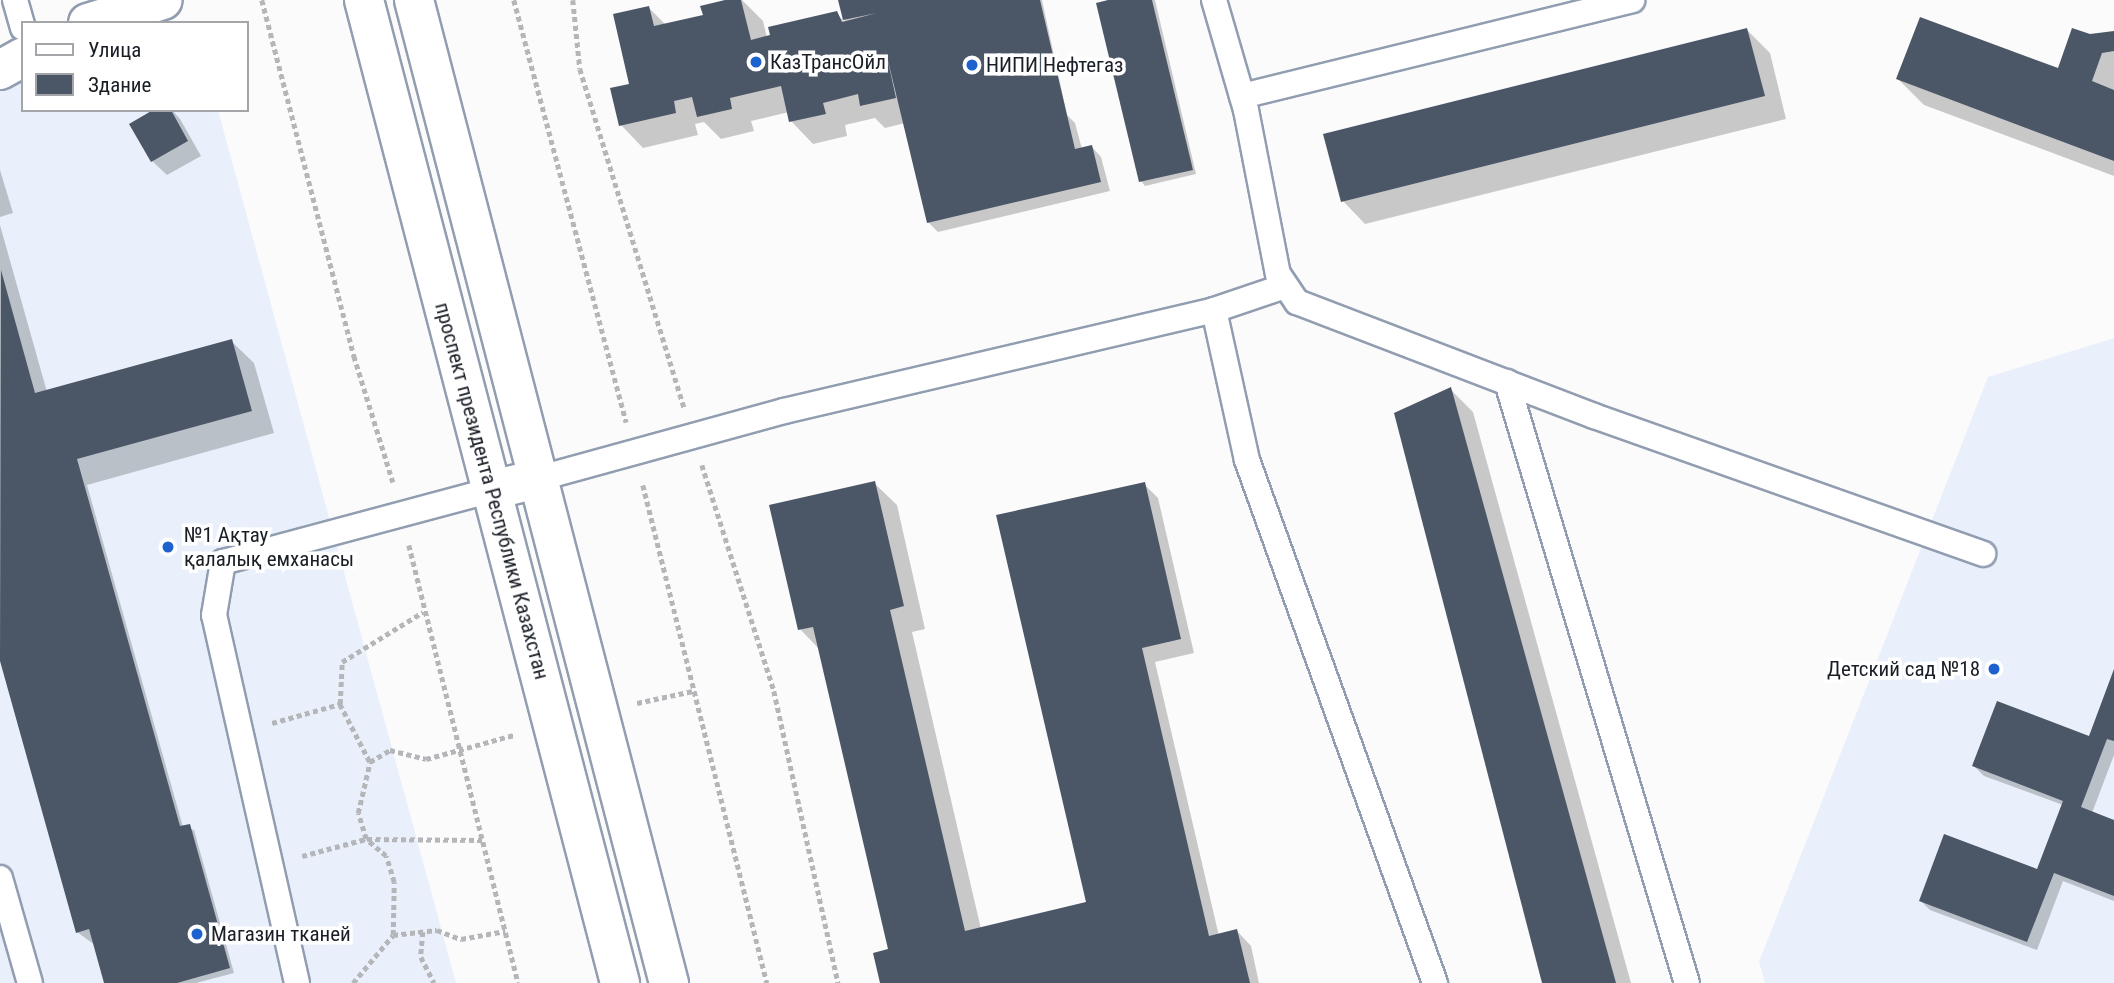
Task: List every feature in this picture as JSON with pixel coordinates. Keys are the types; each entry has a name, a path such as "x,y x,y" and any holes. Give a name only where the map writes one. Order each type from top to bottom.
{"main road":[{"path":"95,21 163,0"},
{"name":"проспект президента Республики Казахстан","path":"364,0 620,983"},
{"path":"414,0 669,983"},
{"path":"0,70 21,58"},
{"path":"492,490 537,479"}],"lane":[{"path":"15,0 21,21"},
{"path":"1214,0 1241,96 1278,274 1297,302 1507,382 1983,554"},
{"path":"1241,96 1632,0"},
{"path":"537,479 693,436 1214,310 1285,286"},
{"path":"1214,310 1247,460 1435,983"},
{"path":"1507,382 1687,983"},
{"path":"297,983 214,615 223,562 492,490"},
{"path":"0,878 30,983"}],"path":[{"path":"514,0 634,452 767,983"},
{"path":"573,0 580,69 774,691 838,983"},
{"path":"353,983 393,935 390,869 386,856 366,839 358,813 370,762 340,705 342,662 423,612"},
{"path":"241,732 340,705"},
{"path":"370,762 390,750 426,760 552,723"},
{"path":"271,865 366,839 482,840"},
{"path":"393,935 437,930 461,939 505,931"},
{"path":"423,932 421,957 434,983"}],"shaded area":[{"name":"№1 Ақтау қалалық емханасы","path":"21,76 21,112 219,112 456,983 0,983 0,88"},
{"name":"Детский сад №18","path":"2114,338 2114,983 1765,983 1759,962 1988,377"}],"building":[{"path":"725,0 741,0 751,40 770,35 768,27 837,11 842,22 877,13 843,20 838,0 1040,0 1075,149 1092,145 1101,182 927,223 885,48 896,98 860,106 858,94 823,103 826,114 789,122 781,86 730,98 732,109 697,117 692,97 674,101 676,113 619,126 610,88 629,84 613,14 649,6 654,26 703,15 700,6"},
{"path":"1108,0 1152,0 1193,170 1139,182 1096,3"},
{"path":"1920,17 2058,68 2072,28 2090,34 2114,31 2114,51 2102,53 2092,81 2114,90 2114,161 1896,79"},
{"path":"1747,28 1765,96 1341,202 1323,134"},
{"path":"150,112 172,112 188,141 151,162 129,124"},
{"path":"1,270 35,393 232,339 252,411 77,459 180,826 190,824 230,968 177,983 104,983 89,929 76,933 0,661"},
{"path":"1451,387 1616,983 1542,983 1394,413"},
{"path":"875,481 904,606 890,610 965,931 1086,902 996,515 1145,482 1181,639 1142,648 1209,936 1237,929 1250,983 880,983 873,953 888,949 813,627 798,630 769,505"},
{"path":"2114,669 2114,741 2107,739 2081,807 2114,820 2114,896 2054,873 2027,942 1919,901 1944,834 2037,869 2063,801 1972,766 1997,701 2089,736"}],"place":[{"name":"КазТрансОйл","path":"756,62"},
{"name":"НИПИ Нефтегаз","path":"972,65"},
{"name":"№1 Ақтау қалалық емханасы","path":"168,547"},
{"name":"Детский сад №18","path":"1994,669"},
{"name":"Магазин тканей","path":"197,934"}]}
